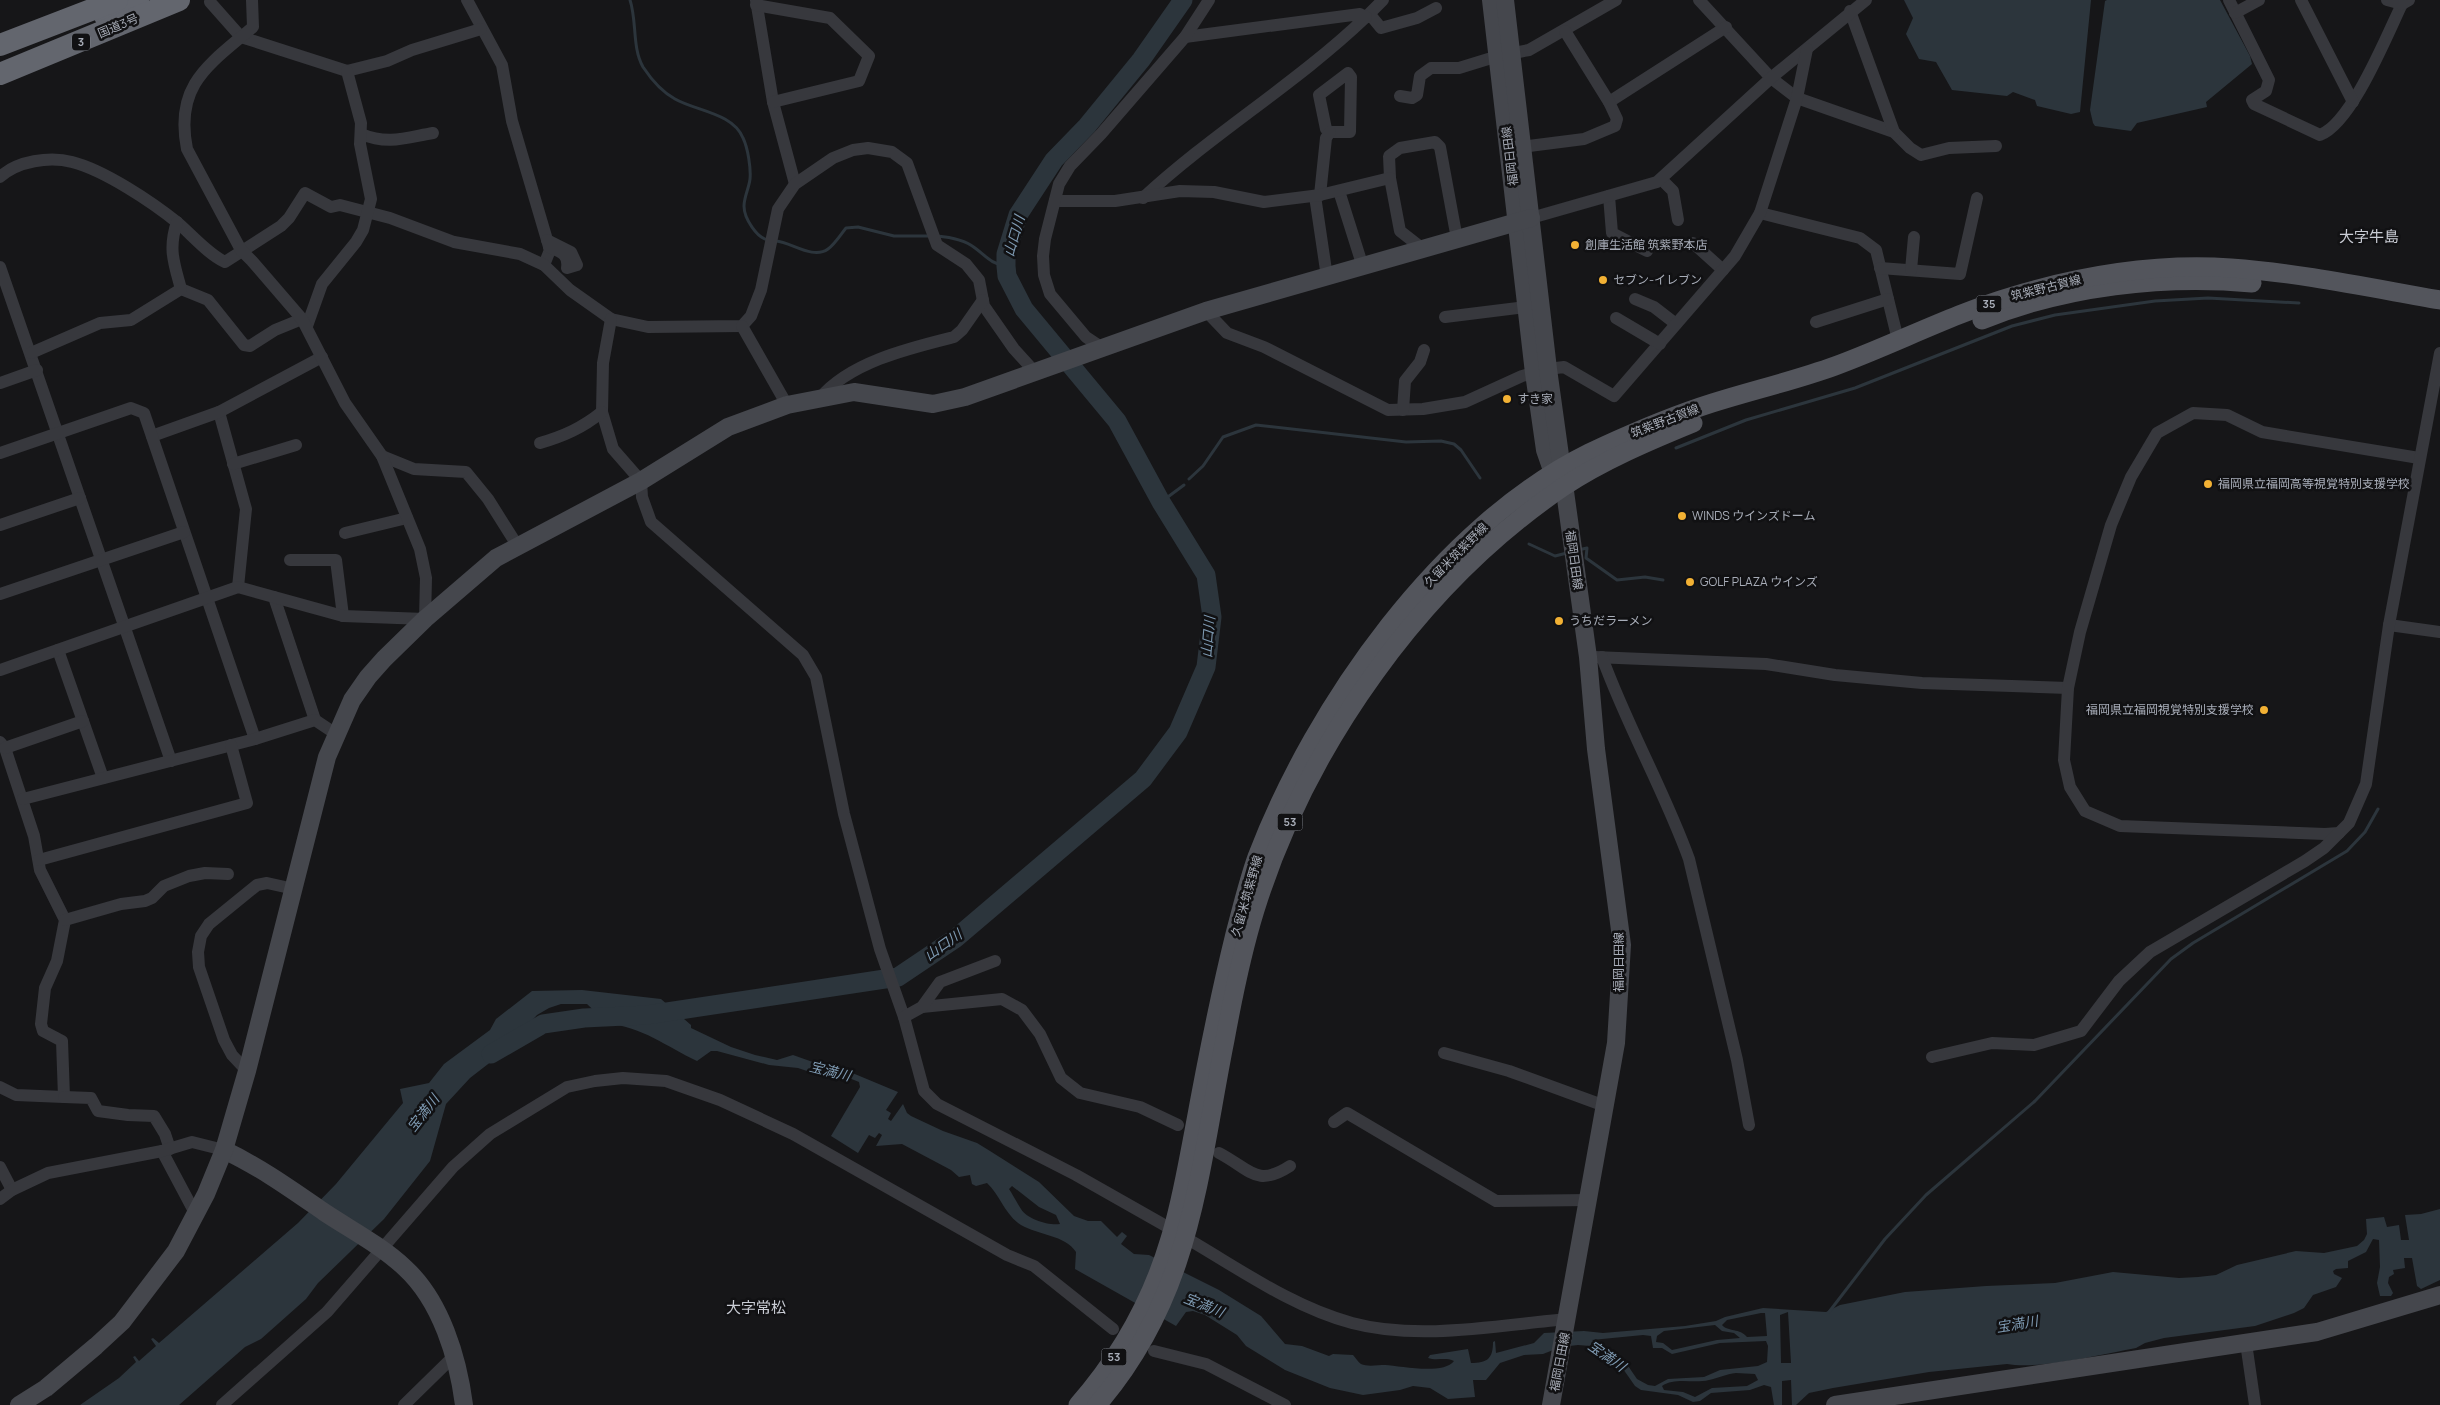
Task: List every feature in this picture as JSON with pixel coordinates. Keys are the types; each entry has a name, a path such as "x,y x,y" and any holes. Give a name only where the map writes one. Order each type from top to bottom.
{"highway":[{"path":"0,45 116,0"},
{"name":"国道3号","path":"0,59 76,29 138,0"},
{"path":"0,89 139,27 170,4"},
{"name":"国道3号","path":"0,74 170,4"}],"main road":[{"name":"筑紫野古賀線","path":"1560,476 1638,430 1704,406 1768,388 1839,364 2007,297 2086,278 2144,270 2226,268 2302,276 2440,300"},
{"name":"筑紫野古賀線","path":"1560,476 1651,442 1712,415 1858,370 1989,317 2076,293 2168,281 2238,281 2440,300"},
{"name":"久留米筑紫野線","path":"1097,1405 1128,1362 1151,1309 1199,1185 1225,1040 1254,911 1271,865 1314,770 1375,670 1428,606 1560,476"},
{"name":"久留米筑紫野線","path":"1078,1405 1151,1309"}],"street":[{"path":"252,0 253,27 205,68 194,84 188,100 184,133 187,149 241,250 304,323 345,403 382,456 420,549 426,578 424,618"},
{"path":"467,0 502,65 512,121 548,243 544,265"},
{"path":"1098,348 1086,337 1050,294 1044,276 1043,256 1059,184 1070,166 1102,134 1185,38 1210,0"},
{"path":"1143,198 1217,135 1335,46 1383,0"},
{"name":"福岡日田線","path":"1491,0 1505,54 1521,147 1526,307 1541,371"},
{"name":"福岡日田線","path":"1505,0 1505,54 1541,371 1545,450 1560,476 1595,657 1596,748 1622,945 1616,1043 1551,1405"},
{"path":"1400,96 1412,98 1417,95 1420,76 1431,68 1459,68 1505,54 1529,50 1616,0"},
{"path":"1699,0 1726,27 1771,78 1796,98 1894,132"},
{"path":"19,1405 53,1383 122,1322 161,1273 196,1215 224,1150 247,1071 319,784 336,734 352,700 368,677 424,618 496,558 516,545 641,481 728,427 787,405 854,392 933,404 965,397 1206,311 1658,182 1771,78 1866,0"},
{"path":"2229,0 2268,80 2266,91 2252,100 2254,104 2320,135 2327,133 2353,102 2406,2 2387,0"},
{"path":"2235,12 2259,0"},
{"path":"2301,0 2353,102"},
{"path":"210,2 241,37 347,71 387,61 412,50 481,28"},
{"path":"773,102 859,81 869,56 830,18 756,2 773,102 795,184"},
{"path":"1185,38 1360,14 1372,17 1381,28 1417,18 1436,8"},
{"path":"1850,12 1894,132 1910,148 1921,155 1949,148 1996,146"},
{"path":"1609,102 1726,27"},
{"path":"1521,147 1584,139 1615,126 1617,119 1609,102 1565,31"},
{"path":"1206,311 1227,332 1264,346 1388,410 1423,409 1465,402 1522,376 1564,367 1614,396 1735,256 1760,213 1796,98 1807,49"},
{"path":"304,323 322,284 356,242 363,230 371,199 363,162 361,123 347,71"},
{"path":"1348,73 1351,77 1350,132 1330,132 1326,129 1319,95 1348,73"},
{"path":"1326,277 1318,196 1326,138 1330,132"},
{"path":"361,134 377,140 391,141 433,133"},
{"path":"1423,249 1400,231 1390,178 1390,156 1400,148 1435,142 1440,147 1457,239"},
{"path":"0,177 9,168 26,162 57,160 72,162 144,197 225,262 281,226 289,218 305,193 331,207 340,206 390,218 454,242 520,254 544,265 570,290 611,319 648,327 742,326 751,316 761,290 778,209 795,184 833,158 852,150 868,148 892,152 907,163 937,245 970,269 979,280 984,306 1014,349 1038,370"},
{"path":"1055,201 1115,201 1180,191 1214,192 1264,202 1318,196 1390,178"},
{"path":"1661,179 1673,191 1678,220"},
{"path":"1339,191 1363,267"},
{"path":"1609,196 1612,233 1648,251"},
{"path":"1880,268 1960,274 1977,198"},
{"path":"1760,213 1860,238 1876,250 1898,340"},
{"path":"177,222 171,239 172,252 181,289"},
{"path":"1911,270 1914,237"},
{"path":"1692,243 1723,270"},
{"path":"0,267 6,304 31,354 171,761"},
{"path":"181,289 208,300 244,345 250,346 276,330 304,323"},
{"path":"31,354 100,323 131,320 181,289"},
{"path":"1635,299 1654,307 1676,324"},
{"path":"1816,322 1888,299"},
{"path":"820,398 831,385 887,355 954,337 962,330 983,300"},
{"path":"1445,317 1526,307"},
{"path":"1616,318 1660,344"},
{"path":"611,319 603,363 602,412 613,449 641,481 642,497 651,522 803,655 816,677 844,814 880,949 924,1091 937,1104 1076,1176 1178,1239 1296,1301 1351,1322 1388,1329 1430,1331 1567,1323"},
{"path":"742,326 787,405"},
{"path":"1403,410 1405,381 1420,362 1424,350"},
{"path":"1932,1057 1992,1043 2034,1045 2081,1031 2119,981 2150,952 2305,861 2324,848 2349,823 2366,784 2390,625 2419,458 2440,353"},
{"path":"152,436 219,412 322,357"},
{"path":"0,382 36,370"},
{"path":"0,453 131,408 144,413 254,739"},
{"path":"219,412 246,509 238,587"},
{"path":"540,443 566,436 583,427 602,412"},
{"path":"2340,833 2120,826 2086,810 2070,786 2064,760 2068,688 2080,632 2110,525 2131,477 2157,434 2193,413 2227,415 2262,432 2419,458"},
{"path":"233,464 296,445"},
{"path":"382,456 414,469 466,472 488,499 516,545"},
{"path":"0,525 80,498"},
{"path":"345,533 407,518"},
{"path":"0,594 184,532"},
{"path":"290,560 336,560 343,616"},
{"path":"0,670 238,587 343,616 424,618"},
{"path":"274,597 315,720 336,734"},
{"path":"2390,625 2440,632"},
{"path":"58,650 104,778"},
{"path":"1595,657 1766,664 1835,675 1922,683 2068,688"},
{"path":"1595,657 1617,698 1678,826 1690,859 1737,1060 1749,1125"},
{"path":"23,799 254,739 315,720"},
{"path":"64,1097 62,1041 44,1031 41,1024 45,988 57,962 65,920 40,870 23,799 2,745 83,721"},
{"path":"39,860 247,803 231,745"},
{"path":"65,920 121,904 145,901 152,898 164,886 189,876 205,873 228,874"},
{"path":"247,1071 232,1054 224,1040 199,967 198,952 201,936 209,924 257,885 267,883 294,889"},
{"path":"922,1007 940,982 995,961"},
{"path":"902,1015 922,1007 1002,999 1022,1010 1040,1034 1061,1078 1080,1093 1140,1107 1178,1125"},
{"path":"1444,1053 1509,1071 1605,1106"},
{"path":"222,1405 327,1312 377,1247 396,1230 453,1167 490,1134 518,1115 567,1087 623,1078 666,1081 720,1100 793,1134 1007,1255 1034,1266 1113,1329"},
{"path":"0,1087 16,1095 91,1098 98,1111 154,1116 162,1128 166,1150 196,1215"},
{"path":"1334,1122 1347,1112 1496,1201 1589,1200"},
{"path":"0,1199 12,1190 48,1173 166,1150 192,1142 224,1150 305,1199 406,1268 427,1294 438,1314 454,1356 464,1405"},
{"path":"1219,1153 1262,1178 1275,1176 1290,1166"},
{"path":"0,1167 12,1190"},
{"path":"1835,1405 2317,1332 2440,1295"},
{"path":"2246,1343 2255,1405"},
{"path":"1154,1351 1206,1364 1286,1405"},
{"path":"404,1405 454,1356"}],"water":[{"path":"1904,0 2091,0 2080,112 2071,114 2037,106 2035,100 2013,92 2007,96 1952,90 1936,62 1919,59 1906,34 1913,18"},
{"path":"2220,0 2250,56 2252,64 2206,102 2207,107 2137,123 2131,131 2095,126 2090,110 2105,1"},
{"name":"宝満川","path":"582,990 661,999 691,1025 691,1028 731,1047 777,1060 793,1055 824,1066 838,1067 898,1092 886,1110 891,1113 888,1119 891,1121 903,1104 907,1113 911,1116 943,1131 977,1143 1039,1182 1074,1216 1088,1221 1101,1221 1117,1237 1122,1232 1127,1236 1121,1244 1134,1254 1149,1255 1219,1290 1261,1316 1285,1344 1302,1346 1329,1356 1333,1354 1353,1355 1363,1365 1385,1365 1421,1369 1441,1368 1454,1361 1428,1358 1430,1355 1468,1349 1471,1363 1481,1362 1490,1356 1493,1342 1495,1341 1496,1353 1534,1343 1544,1333 1584,1331 1603,1333 1685,1326 1716,1321 1763,1308 1826,1312 1840,1305 1905,1292 2055,1283 2113,1272 2179,1278 2216,1275 2237,1265 2296,1251 2324,1253 2357,1246 2364,1240 2367,1234 2366,1219 2384,1217 2387,1227 2399,1225 2401,1240 2409,1240 2405,1215 2421,1214 2440,1209 2440,1280 2421,1289 2417,1286 2412,1258 2404,1258 2405,1268 2393,1270 2394,1274 2389,1277 2388,1283 2393,1293 2391,1296 2380,1296 2377,1283 2380,1267 2379,1240 2373,1239 2366,1252 2348,1261 2348,1268 2333,1271 2334,1274 2342,1278 2336,1287 2313,1295 2304,1308 2294,1313 2255,1326 2164,1338 2145,1343 2136,1348 2053,1363 2036,1365 2007,1364 1929,1372 1833,1388 1809,1393 1796,1405 1792,1405 1791,1380 1782,1381 1782,1405 1774,1405 1771,1387 1764,1385 1750,1390 1711,1393 1700,1401 1693,1402 1678,1395 1641,1390 1635,1386 1621,1366 1590,1346 1578,1345 1561,1347 1543,1354 1524,1355 1500,1363 1486,1380 1473,1380 1475,1397 1448,1399 1430,1388 1413,1386 1400,1390 1363,1395 1330,1388 1285,1370 1246,1346 1237,1335 1205,1315 1193,1311 1186,1312 1176,1326 1075,1269 1076,1252 1071,1246 1015,1221 987,1183 976,1186 972,1184 970,1175 959,1177 951,1170 902,1144 876,1146 882,1135 879,1133 875,1138 869,1135 858,1153 831,1136 860,1087 859,1082 844,1076 828,1078 798,1068 769,1065 717,1051 711,1051 697,1061 643,1033 608,1024 587,1004 561,1004 537,1015 501,1054 470,1078 446,1104 430,1161 384,1219 318,1283 306,1299 261,1339 245,1347 179,1405 80,1405 119,1378 136,1362 133,1357 135,1356 139,1361 156,1346 151,1339 153,1338 159,1343 298,1223 336,1184 403,1103 400,1089 429,1083 444,1064 490,1030 496,1019 532,991","holes":["1012,1186 1039,1207 1056,1215 1060,1224 1044,1223 1028,1216 1021,1209 1009,1189","1788,1312 1791,1363 1781,1363 1780,1315","1765,1313 1767,1336 1747,1337 1741,1332 1727,1329 1722,1325 1727,1320","1715,1325 1722,1331 1734,1333 1740,1338 1717,1340 1672,1350 1663,1343 1656,1342 1657,1336 1664,1331","1643,1335 1651,1336 1653,1348 1662,1348 1672,1354 1720,1343 1766,1341 1768,1346 1767,1362 1758,1366 1720,1370 1704,1377 1668,1379 1655,1386 1648,1385 1637,1379 1624,1360 1616,1357 1592,1340","1729,1374 1755,1374 1758,1380 1747,1386 1712,1388 1695,1397 1683,1392 1664,1390 1662,1386 1679,1381 1703,1381"]}],"waterway":[{"path":"630,0 637,51 643,67 650,76 661,89 675,99 731,123 743,138 750,164 749,182 744,203 746,216 756,232 764,239 769,240"},
{"name":"山口川","path":"491,1054 543,1024 584,1018 647,1015 898,977 956,938 1143,779 1178,732 1206,667 1212,617 1206,575 1161,502 1117,421 1024,309 1007,276 1006,254 1018,215 1054,160 1087,126 1141,60 1183,0"},
{"path":"776,241 816,253 828,249 846,228 858,227 894,236 930,236"},
{"path":"937,236 967,243 992,262 1006,266"},
{"path":"1676,448 1746,420 1855,388 2012,326 2055,315 2155,301 2208,298 2299,303"},
{"path":"1189,479 1203,466 1223,437 1256,425 1406,442 1441,441 1454,444 1461,450 1480,478"},
{"path":"1161,502 1184,485"},
{"path":"1529,544 1555,556 1567,553"},
{"path":"1578,550 1587,548 1586,558 1617,580 1645,577 1663,580"},
{"path":"1829,1312 1885,1239 1926,1195 2035,1101 2171,959 2193,943 2347,851 2365,832 2378,809"}],"place":[{"name":"創庫生活館 筑紫野本店","path":"1575,245"},
{"name":"セブン-イレブン","path":"1603,280"},
{"name":"すき家","path":"1507,399"},
{"name":"福岡県立福岡高等視覚特別支援学校","path":"2208,484"},
{"name":"WINDS ウインズドーム","path":"1682,516"},
{"name":"GOLF PLAZA ウインズ","path":"1690,582"},
{"name":"うちだラーメン","path":"1559,621"},
{"name":"福岡県立福岡視覚特別支援学校","path":"2264,710"}],"district":[{"name":"大字牛島","path":"2369,237"},
{"name":"大字常松","path":"756,1308"}]}
